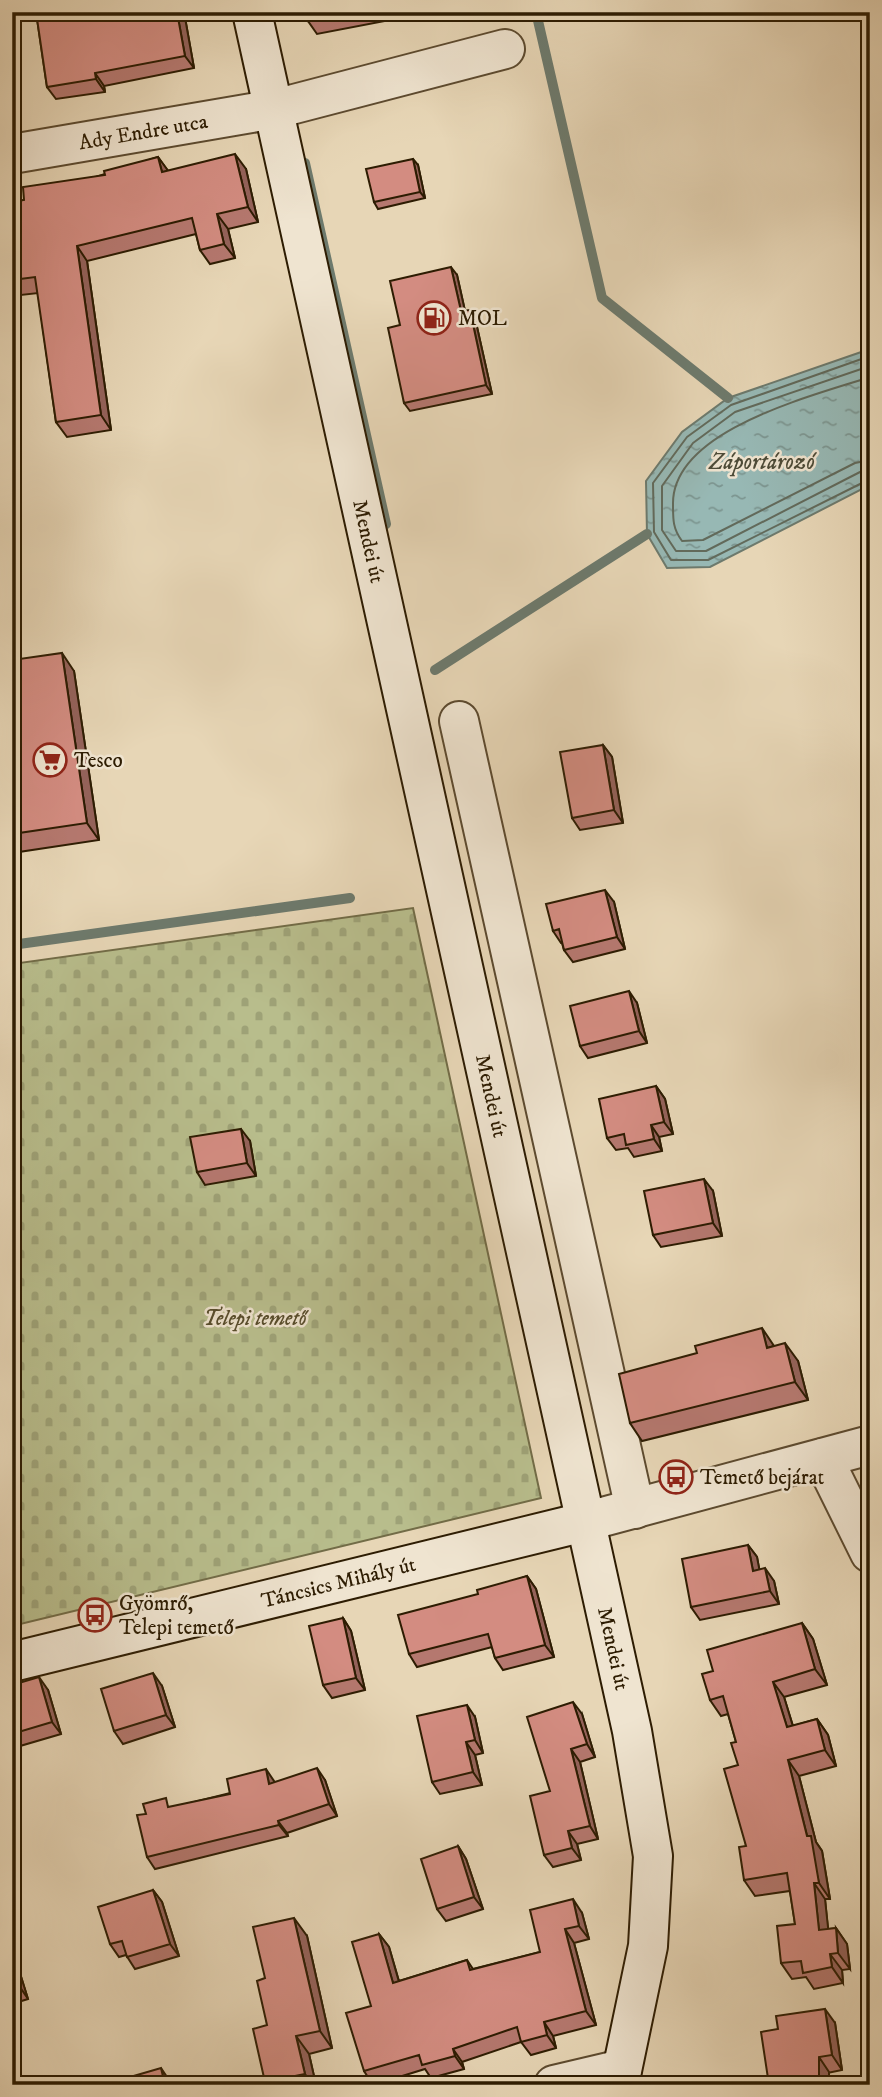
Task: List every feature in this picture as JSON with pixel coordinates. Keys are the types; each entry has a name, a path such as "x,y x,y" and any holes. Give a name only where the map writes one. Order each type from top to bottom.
{"street":[{"name":"Mendei út","path":"252,12 632,1731 653,1856 648,1946 621,2077"},
{"path":"275,109 505,49"},
{"name":"Ady Endre utca","path":"12,154 275,109"},
{"path":"459,720 635,1509"},
{"name":"Táncsics Mihály út","path":"12,1662 584,1522 870,1445"},
{"path":"823,1458 870,1553"},
{"path":"554,2085 621,2077"}],"green space":[{"name":"Telepi temető","path":"413,908 541,1498 12,1626 12,964"}],"water":[{"name":"Záportározó","path":"870,349 870,485 710,567 667,568 647,534 646,481 682,432 728,398"}],"building":[{"path":"36,12 177,12 185,56 95,73 96,79 47,87"},
{"path":"306,12 355,12 308,21"},
{"path":"235,154 248,207 217,214 224,244 200,250 192,218 77,246 101,415 56,422 35,277 12,280 12,202 24,200 23,187 105,175 104,171 158,157 162,172"},
{"path":"413,159 420,192 374,202 366,169"},
{"path":"451,267 461,311 470,310 486,385 404,403 388,328 400,325 390,281"},
{"name":"Tesco","path":"62,653 87,823 12,834 12,660"},
{"path":"603,745 614,810 572,818 560,752"},
{"path":"605,890 617,937 564,950 559,929 553,931 546,904"},
{"path":"629,991 639,1031 580,1046 570,1006"},
{"path":"656,1086 664,1122 651,1125 654,1139 626,1145 624,1134 607,1138 599,1099"},
{"path":"241,1129 247,1163 197,1172 190,1137"},
{"path":"704,1179 713,1223 653,1235 644,1191"},
{"path":"762,1328 767,1348 785,1343 795,1382 630,1423 619,1374 697,1353 695,1346"},
{"path":"748,1545 753,1571 765,1568 770,1591 691,1607 682,1559"},
{"path":"527,1576 545,1645 495,1658 488,1634 409,1654 398,1615 478,1594 477,1590"},
{"path":"343,1618 356,1678 323,1685 309,1626"},
{"path":"802,1623 815,1669 773,1682 787,1727 817,1719 825,1750 788,1760 807,1836 811,1836 819,1883 814,1883 819,1930 836,1928 838,1953 830,1954 832,1967 803,1973 801,1961 781,1963 777,1926 795,1924 787,1873 744,1880 739,1847 746,1846 724,1769 738,1765 731,1743 736,1742 723,1696 710,1700 702,1674 713,1671 707,1650"},
{"path":"153,1673 166,1715 114,1731 101,1689"},
{"path":"39,1677 52,1722 12,1734 12,1685"},
{"path":"573,1702 587,1744 571,1749 590,1826 568,1831 572,1848 544,1855 530,1796 550,1791 527,1717"},
{"path":"467,1705 475,1740 466,1742 473,1772 432,1782 417,1716"},
{"path":"317,1768 329,1804 278,1821 279,1825 147,1857 137,1815 146,1814 143,1804 166,1798 168,1807 230,1794 227,1779 266,1769 269,1784"},
{"path":"458,1846 474,1897 437,1909 421,1859"},
{"path":"153,1890 170,1944 127,1957 122,1941 110,1944 98,1907"},
{"path":"573,1899 579,1926 565,1929 586,2011 544,2022 547,2035 521,2042 517,2027 453,2049 455,2056 422,2065 419,2055 364,2071 346,2013 371,2006 352,1942 379,1934 393,1983 467,1960 470,1970 540,1952 530,1910"},
{"path":"294,1918 320,2031 296,2036 305,2074 265,2082 253,2029 267,2025 257,1981 265,1978 253,1927"},
{"path":"12,1962 20,1987 12,1989"},
{"path":"825,2009 832,2055 819,2057 819,2085 769,2085 761,2032 778,2029 776,2016"},
{"path":"161,2068 165,2085 114,2085 113,2082"}],"waterway":[{"path":"536,12 602,298 728,398"},
{"path":"305,163 386,524"},
{"path":"435,670 647,534"},
{"path":"12,945 350,898"}],"place":[{"name":"MOL","path":"434,318"},
{"name":"Tesco","path":"50,760"},
{"name":"Temető bejárat","path":"676,1477"},
{"name":"Gyömrő, Telepi temető","path":"95,1615"}]}
